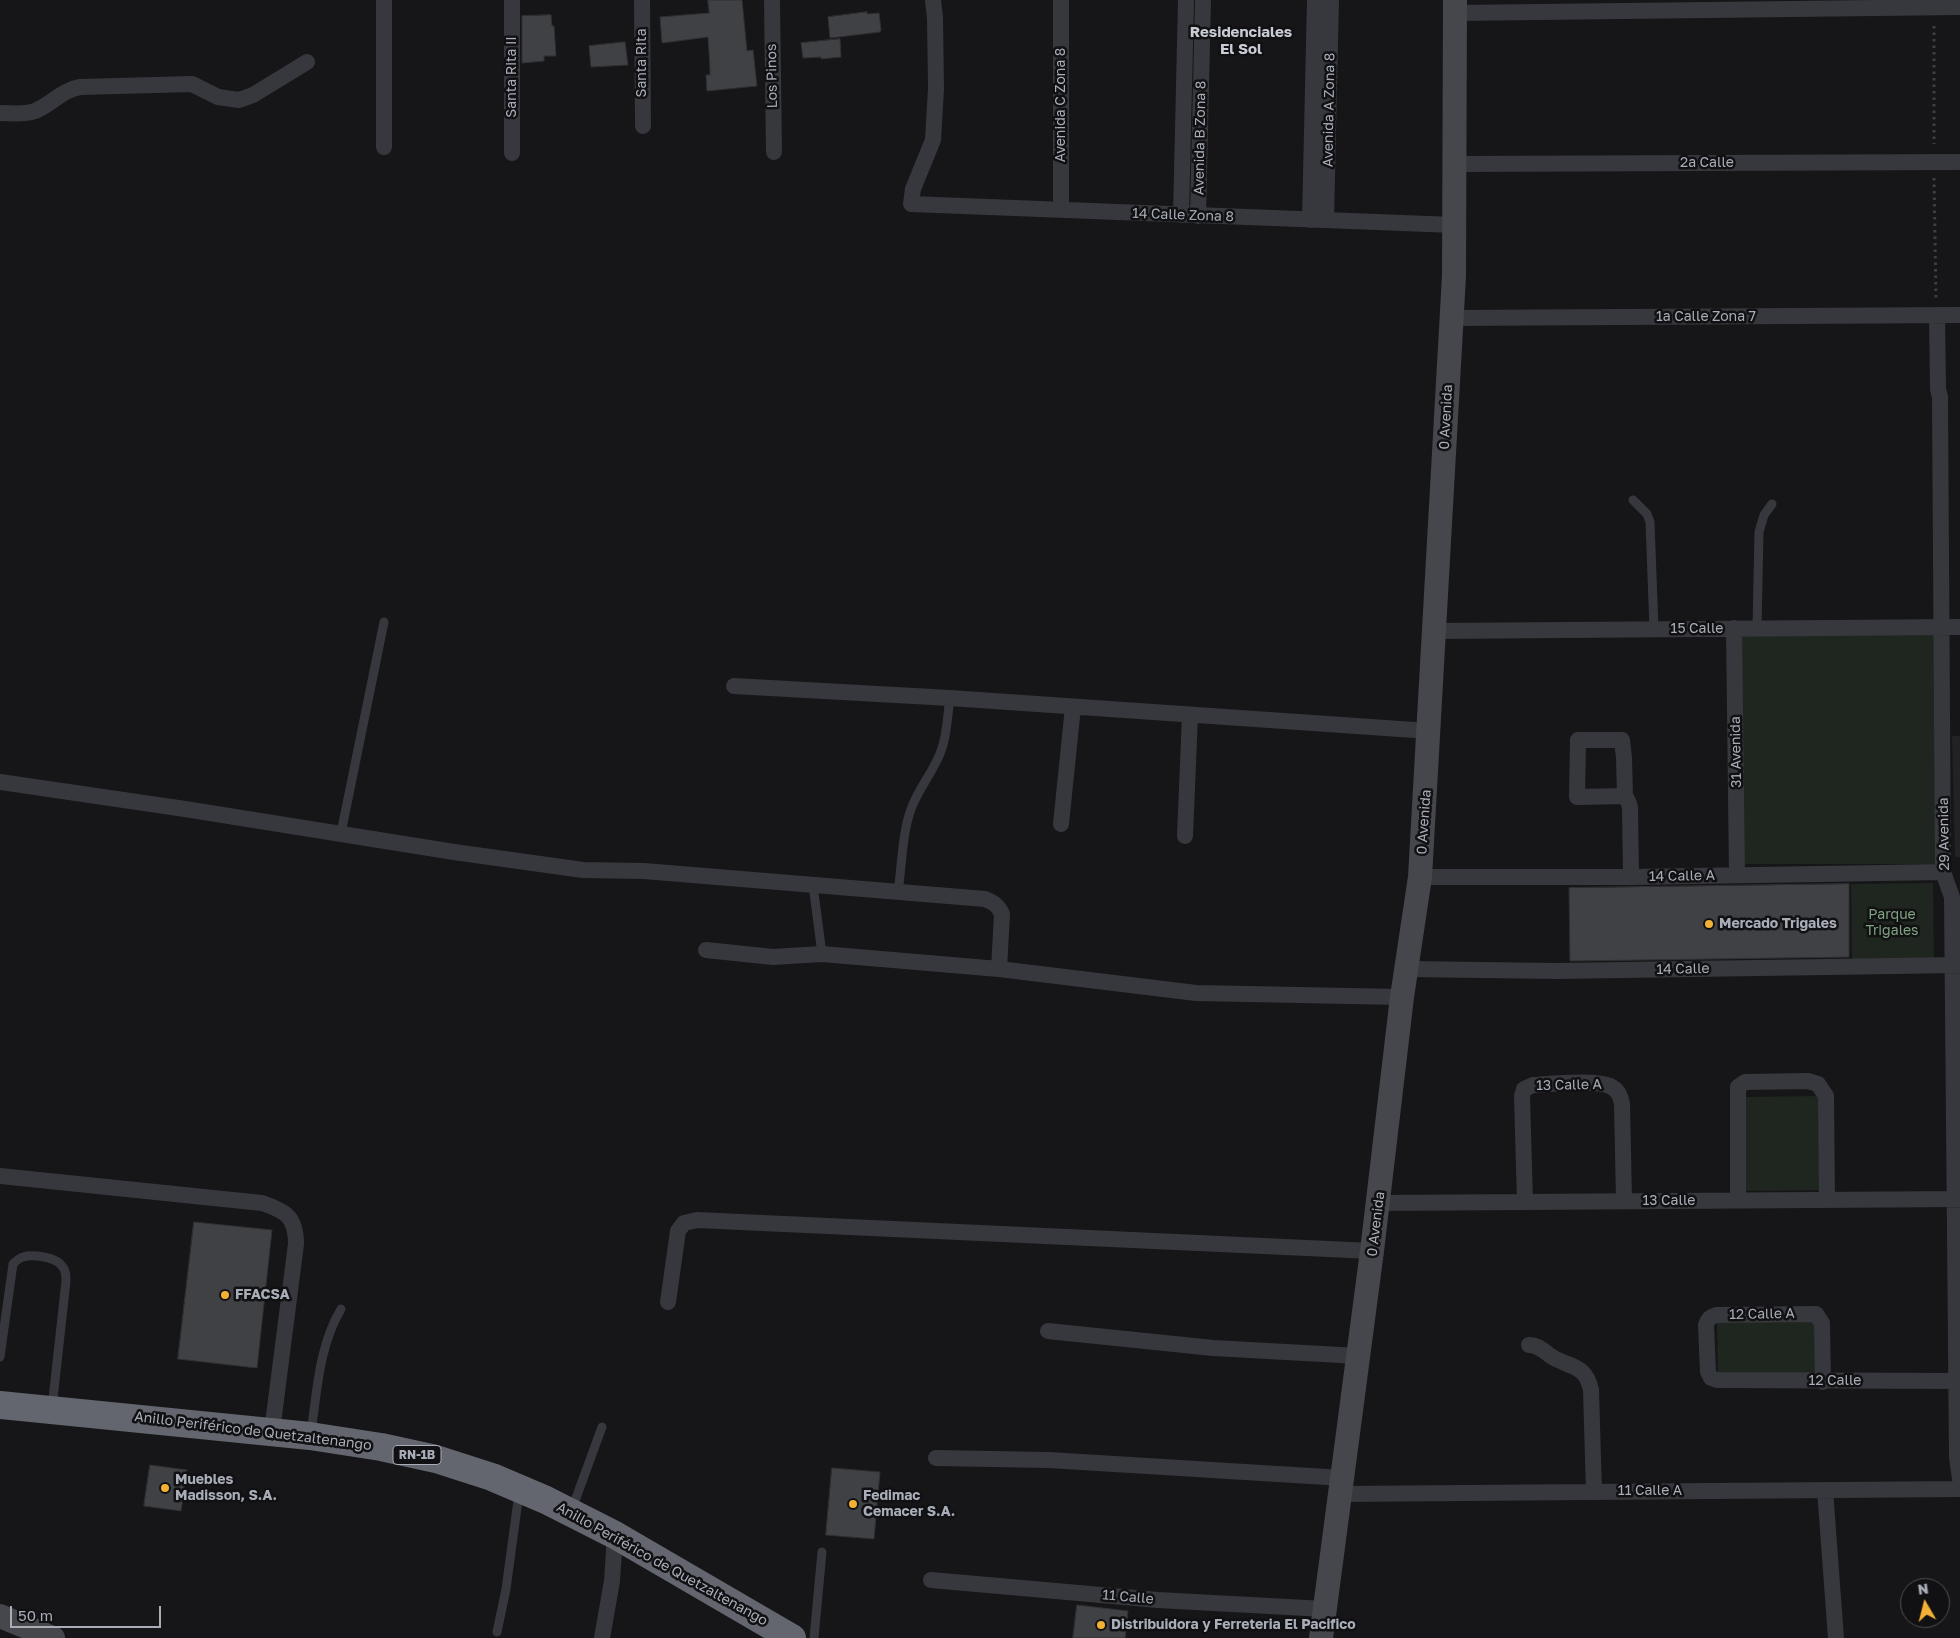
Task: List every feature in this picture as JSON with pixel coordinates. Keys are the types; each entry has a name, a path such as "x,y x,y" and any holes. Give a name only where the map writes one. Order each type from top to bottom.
{"highway":[{"name":"Anillo Periférico de Quetzaltenango","path":"0,1405 272,1431 380,1447 436,1460 520,1488 571,1512 615,1535 792,1638"}],"street":[{"path":"384,0 384,147"},
{"name":"Santa Rita II","path":"512,0 512,153"},
{"name":"Santa Rita","path":"642,0 642,126"},
{"name":"Los Pinos","path":"772,0 774,152"},
{"name":"14 Calle Zona 8","path":"933,0 936,18 936,89 932,140 913,189 911,204 1454,225"},
{"name":"Avenida C Zona 8","path":"1061,0 1061,210"},
{"name":"Avenida B Zona 8","path":"1181,215 1186,0"},
{"name":"Avenida B Zona 8","path":"1198,216 1203,0"},
{"name":"Avenida A Zona 8","path":"1310,220 1315,0"},
{"name":"Avenida A Zona 8","path":"1326,220 1331,0"},
{"path":"1455,6 1960,7"},
{"name":"0 Avenida","path":"1322,1638 1359,1356 1402,997 1420,877 1452,318 1455,6"},
{"path":"0,113 19,114 34,111 63,93 80,87 186,83 196,85 218,98 239,100 253,95 306,62"},
{"name":"2a Calle","path":"1454,164 1960,162"},
{"name":"29 Avenida","path":"1937,315 1938,389 1940,398 1943,872 1952,897 1956,965 1957,1457 1960,1479"},
{"name":"1a Calle Zona 7","path":"1452,318 1960,315"},
{"name":"15 Calle","path":"1435,630 1960,627"},
{"name":"31 Avenida","path":"1734,628 1737,875"},
{"path":"734,686 950,698 1429,731"},
{"path":"1061,824 1073,707"},
{"path":"1185,836 1190,715"},
{"path":"1624,796 1577,797 1578,740 1622,740 1624,796 1628,800 1630,807 1631,877"},
{"path":"0,782 583,870 644,871 975,898 994,902 1002,914 998,969"},
{"name":"14 Calle A","path":"1420,877 1631,877 1943,872"},
{"path":"706,950 773,957 822,954 998,969 1196,993 1402,997"},
{"name":"14 Calle","path":"1406,969 1558,970 1956,965"},
{"path":"1738,1201 1738,1090 1740,1085 1745,1082 1808,1081 1818,1084 1826,1101 1827,1200"},
{"name":"13 Calle A","path":"1525,1202 1522,1096 1524,1089 1533,1085 1599,1083 1614,1088 1620,1095 1622,1104 1624,1201"},
{"path":"0,1176 262,1203 286,1213 293,1222 296,1244 272,1431"},
{"name":"13 Calle","path":"1378,1203 1957,1199"},
{"path":"668,1302 678,1231 684,1223 698,1220 1372,1251"},
{"name":"12 Calle A","path":"1711,1378 1708,1372 1706,1325 1710,1317 1716,1315 1814,1314 1818,1316 1822,1323 1824,1382"},
{"path":"1048,1331 1213,1348 1359,1356"},
{"path":"1529,1345 1540,1348 1556,1358 1569,1363 1584,1373 1589,1380 1591,1390 1594,1492"},
{"name":"12 Calle","path":"1711,1378 1722,1381 1958,1381"},
{"name":"11 Calle A","path":"936,1458 1050,1460 1342,1486 1594,1492 1960,1489"},
{"path":"1825,1490 1836,1638"},
{"path":"602,1638 613,1572 615,1535"},
{"name":"11 Calle","path":"931,1580 1158,1600 1325,1609"},
{"path":"0,1616 53,1638"}],"lane":[{"path":"1633,500 1647,514 1650,522 1654,629"},
{"path":"1757,628 1759,532 1764,515 1772,504"},
{"path":"341,833 384,622"},
{"path":"898,892 906,830 911,810 919,790 939,756 945,736 950,698"},
{"path":"813,885 822,954"},
{"path":"0,1357 13,1264 22,1257 28,1256 50,1259 60,1263 64,1268 66,1281 52,1409"},
{"path":"310,1436 320,1364 328,1334 341,1309"},
{"path":"571,1512 602,1427"},
{"path":"497,1632 506,1589 520,1488"},
{"path":"814,1638 822,1552"}],"shaded area":[{"path":"1952,736 1960,736 1960,857 1955,857"}],"green space":[{"path":"1742,634 1936,634 1935,864 1741,864"},
{"name":"Parque Trigales","path":"1933,883 1934,962 1852,963 1851,884"},
{"path":"1821,1096 1822,1190 1743,1191 1742,1097"},
{"path":"1817,1320 1817,1373 1718,1375 1717,1322"}],"building":[{"path":"708,0 742,0 747,51 753,50 757,86 707,91 706,75 710,75 708,37 662,43 660,17 709,13"},
{"path":"867,12 867,14 879,13 880,32 830,38 828,17"},
{"path":"551,15 552,26 554,26 556,56 544,56 544,61 522,63 522,16"},
{"path":"840,39 841,57 803,58 801,43"},
{"path":"625,42 628,65 591,67 589,46"},
{"name":"Mercado Trigales","path":"1849,884 1849,957 1570,961 1569,888"},
{"name":"FFACSA","path":"194,1222 272,1230 257,1368 178,1359"},
{"name":"Muebles Madisson, S.A.","path":"150,1465 187,1470 181,1511 144,1506"},
{"name":"Fedimac Cemacer S.A.","path":"832,1468 880,1472 874,1539 826,1535"},
{"name":"Distribuidora y Ferreteria El Pacifico","path":"1077,1605 1128,1611 1125,1638 1073,1638"}],"place":[{"name":"Mercado Trigales","path":"1709,924"},
{"name":"FFACSA","path":"225,1295"},
{"name":"Muebles Madisson, S.A.","path":"165,1488"},
{"name":"Fedimac Cemacer S.A.","path":"853,1504"},
{"name":"Distribuidora y Ferreteria El Pacifico","path":"1101,1625"}],"district":[{"name":"Residenciales El Sol","path":"1241,40"}]}
